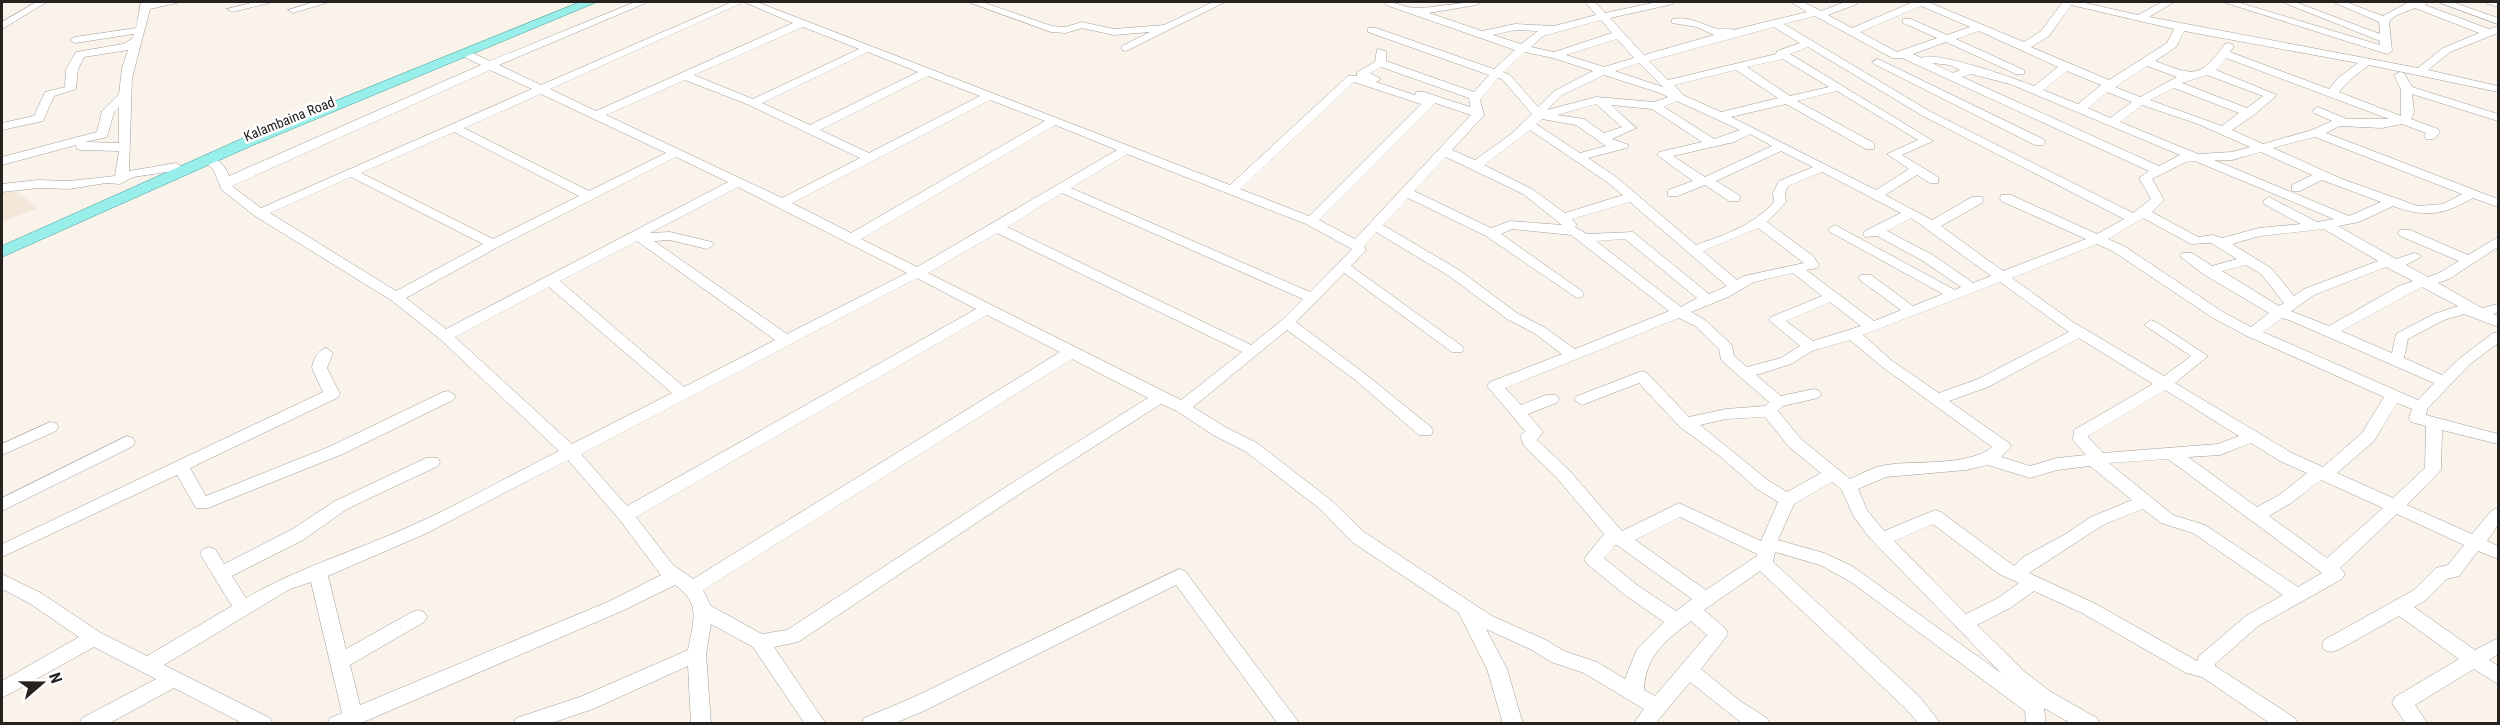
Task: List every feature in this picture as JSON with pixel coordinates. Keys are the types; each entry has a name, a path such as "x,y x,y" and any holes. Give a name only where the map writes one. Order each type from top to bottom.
{"main road":[{"name":"Kalambaina Road","path":"2,246 176,167 580,2"},
{"path":"2,252 207,159 591,2"}],"street":[{"path":"2,26 42,2"},
{"path":"120,180 125,165 123,147 126,76 146,4 176,2"},
{"path":"232,10 268,2"},
{"path":"293,10 324,2"},
{"path":"225,185 231,180 491,65 643,2"},
{"path":"260,213 739,2"},
{"path":"749,2 988,96 1128,148 1311,221 1357,244 1359,249 1344,267 1287,323 1254,352 1183,407"},
{"path":"973,2 1051,29 1066,30 1082,25 1114,32 1162,28"},
{"path":"1126,48 1162,28 1220,2"},
{"path":"1415,11 1476,2"},
{"path":"1590,2 1680,98"},
{"path":"1357,244 1478,115 1476,97 1496,73 1539,34 1605,16 1670,2"},
{"path":"1796,2 1851,32 1954,76 2158,170"},
{"path":"1475,166 1536,117 1544,103 1560,91 1587,79 1642,59 1715,40 1718,37 1818,14 1853,2"},
{"path":"1851,32 1920,2 2140,101 2224,130 2391,202 2417,210 2446,208 2473,193"},
{"path":"2020,46 2027,46 2048,31 2059,19 2069,2 2089,4 2181,26 2497,85"},
{"path":"2140,18 2169,2"},
{"path":"2228,2 2303,23 2387,51"},
{"path":"2286,2 2384,39"},
{"path":"2338,2 2384,20 2410,6"},
{"path":"2387,2 2410,6 2494,31"},
{"path":"2443,2 2499,21"},
{"path":"2492,2 2499,4"},
{"path":"1390,3 1524,50 1555,55 1680,98 1750,130 1911,213 2080,332 2251,437 2322,473 2499,553"},
{"path":"2410,6 2427,20"},
{"path":"2289,32 2318,14"},
{"path":"2384,20 2384,39 2390,66"},
{"path":"1676,21 1700,24 1714,32 1740,31"},
{"path":"1907,21 2020,72"},
{"path":"597,116 802,23"},
{"path":"1777,24 1927,114 2138,216 2196,241 2213,239 2222,243 2266,271 2285,310"},
{"path":"2080,110 2108,86 2172,45 2181,26"},
{"path":"1481,34 1515,27 1556,28"},
{"path":"1979,27 1904,56 1873,64 1945,95 2039,142"},
{"path":"1372,30 1506,77 1536,117 1580,157 1736,286"},
{"path":"2421,71 2430,59 2444,51 2494,31"},
{"path":"75,40 139,35"},
{"path":"2,126 39,118 49,94 70,89 72,69 80,54 126,47 139,35"},
{"path":"1555,55 1603,38 1621,35"},
{"path":"2112,122 2140,101 2187,77 2208,70 2236,36"},
{"path":"1946,39 1952,62"},
{"path":"1668,83 1786,53 1810,43"},
{"path":"753,103 869,48"},
{"path":"464,52 853,238 1160,398 1183,407 1219,431 1251,447 1326,506 1358,537 1486,621 1539,645 1558,657 1590,667 1656,706"},
{"path":"1786,53 1832,57"},
{"path":"1786,53 1837,88 1927,141 1893,154 1934,180"},
{"path":"2223,53 2434,132 2430,136"},
{"path":"1904,56 1952,62 1970,70 2001,77 2347,220"},
{"path":"1476,97 1380,57 1360,75 1477,113"},
{"path":"2145,61 2187,77"},
{"path":"2332,94 2348,74 2367,62"},
{"path":"1737,66 1787,99 1870,146"},
{"path":"1818,76 1849,67"},
{"path":"2036,90 2065,67"},
{"path":"1954,76 1970,70"},
{"path":"2208,70 2271,95 2224,130"},
{"path":"810,130 926,72"},
{"path":"2400,75 2407,89 2406,99 2409,107 2405,120"},
{"path":"686,76 753,103 870,158"},
{"path":"1232,190 1352,78 1429,103 1311,221"},
{"path":"1587,79 1604,94 1603,101"},
{"path":"2174,84 2250,112"},
{"path":"1719,116 1837,88"},
{"path":"2407,89 2499,118"},
{"path":"2,161 104,134 108,111 125,95"},
{"path":"1914,106 1945,95"},
{"path":"782,203 988,96"},
{"path":"1536,117 1603,101 1655,106 1680,98"},
{"path":"1603,101 1630,128 1603,138"},
{"path":"1655,106 1711,143"},
{"path":"2318,111 2343,121 2382,124 2405,120"},
{"path":"1895,122 1927,114"},
{"path":"1536,117 1580,122 1619,146 1580,157"},
{"path":"853,238 1056,120"},
{"path":"1746,373 1786,361 1811,347 1853,334 2099,239 2138,216 2158,200 2145,178 2184,158 2232,156 2316,133 2343,121"},
{"path":"453,127 588,196"},
{"path":"1734,198 1663,155 1750,130"},
{"path":"2316,133 2497,200"},
{"path":"60,146 123,147"},
{"path":"1673,193 1781,146"},
{"path":"147,666 294,579 318,573 421,529 918,272 998,228 1128,148"},
{"path":"1444,152 1517,185 1676,310 1683,311 1727,348 1726,357 1746,373 1773,407 1795,443 1848,486 1860,513 1882,539 1985,643 2032,705"},
{"path":"396,297 494,244 675,153"},
{"path":"207,159 219,167 225,185 260,213 396,297 445,336 571,453 625,515 674,577 693,588 704,611 697,654 701,723"},
{"path":"2,188 38,184 69,185 106,179 120,180 130,174 176,167"},
{"path":"1693,250 1723,239 1757,221 1780,202 1779,193 1783,184 1824,167"},
{"path":"1876,195 1916,170"},
{"path":"350,172 494,244"},
{"path":"2296,188 2324,174"},
{"path":"445,336 639,237 736,183"},
{"path":"1064,189 1313,298"},
{"path":"1406,192 1491,233 1577,294"},
{"path":"1491,233 1510,225 1565,223 1631,198"},
{"path":"2006,198 2119,249 2218,315 2252,333 2420,407"},
{"path":"1932,226 1977,200"},
{"path":"2269,201 2320,225 2499,323"},
{"path":"2222,243 2259,232 2347,220 2391,202"},
{"path":"1857,240 1911,213"},
{"path":"1643,723 1719,634 1692,611 1617,537 1563,474 1530,442 1528,436 1535,432 1495,386 1683,311 1736,286 1781,270 1797,270 1812,265 1808,258 1757,221"},
{"path":"1374,225 1454,273 1512,316 1554,340 1573,354"},
{"path":"998,228 1254,352"},
{"path":"1835,228 1954,295"},
{"path":"1876,230 1928,258 1972,288"},
{"path":"2405,233 2469,260"},
{"path":"639,237 670,236 707,245"},
{"path":"1585,238 1628,236 1707,299"},
{"path":"639,237 785,340"},
{"path":"2332,332 2337,326 2396,293 2444,276 2499,242"},
{"path":"2187,256 2208,271 2285,310 2445,382"},
{"path":"2252,333 2309,291 2414,257"},
{"path":"2208,271 2248,260"},
{"path":"1344,267 1457,349"},
{"path":"1797,270 1871,326"},
{"path":"1866,278 1911,311"},
{"path":"552,282 682,393"},
{"path":"1811,347 1776,320 1833,296"},
{"path":"625,515 988,308"},
{"path":"2396,359 2399,354 2401,337 2422,325 2463,309 2480,313 2499,308"},
{"path":"1287,323 1359,376 1425,431"},
{"path":"2151,325 2200,356 2164,384 2080,434 2081,440 2096,460 2167,519 2199,529 2297,596"},
{"path":"1939,399 1983,383 2080,332"},
{"path":"1853,334 1886,363 2003,447 1988,459"},
{"path":"2498,438 2417,418 2420,407 2445,382 2473,355 2499,336"},
{"path":"693,588 1073,351"},
{"path":"2,551 332,394 317,368 326,352"},
{"path":"1582,400 1642,376 1686,423 1727,453 1763,485 1787,500"},
{"path":"1686,423 1773,407 1813,394"},
{"path":"180,465 202,504 337,450 448,396"},
{"path":"2256,516 2322,473 2368,437 2393,396"},
{"path":"760,642 791,637 1015,489 1160,398"},
{"path":"1519,412 1551,399"},
{"path":"2326,567 2336,562 2433,470 2434,423"},
{"path":"2,450 50,427"},
{"path":"1848,486 1884,471 1935,467 1988,459 2030,472 2057,464 2220,449 2251,437"},
{"path":"2,505 127,442"},
{"path":"2174,454 2336,574 2252,621 2206,661 2206,670"},
{"path":"220,574 297,534 341,505 432,462"},
{"path":"1634,694 1636,669 1645,652 1692,611 1766,553 1787,500 1833,473"},
{"path":"1964,623 2004,603 2024,579 2028,562 2070,540 2097,521 2145,501"},
{"path":"1692,611 1631,590 1593,559 1617,537 1643,525 1654,524 1679,508 1766,553 1931,723"},
{"path":"2331,645 2420,595 2442,573 2453,571 2499,514"},
{"path":"1882,539 1935,516 2005,569 2024,579 2042,584 2088,608 2193,668 2206,670 2288,723"},
{"path":"1766,553 1805,554 1840,568 1885,596 2032,705 2090,723"},
{"path":"209,554 243,608"},
{"path":"318,573 340,661 345,720 616,606 674,577"},
{"path":"871,723 919,704 1179,576 1290,723"},
{"path":"2,581 35,598 94,638 173,680 263,723"},
{"path":"2400,607 2499,676"},
{"path":"1466,608 1497,669 1513,723"},
{"path":"704,611 760,642 816,723"},
{"path":"340,661 418,618"},
{"path":"2,690 94,638"},
{"path":"1964,656 1985,643"},
{"path":"2418,723 2402,703 2499,645"},
{"path":"524,723 586,703 697,654"},
{"path":"1688,670 1733,707 1760,723"},
{"path":"89,723 173,680"}],"shaded area":[{"path":"2,191 17,192 38,208 2,222"}]}
